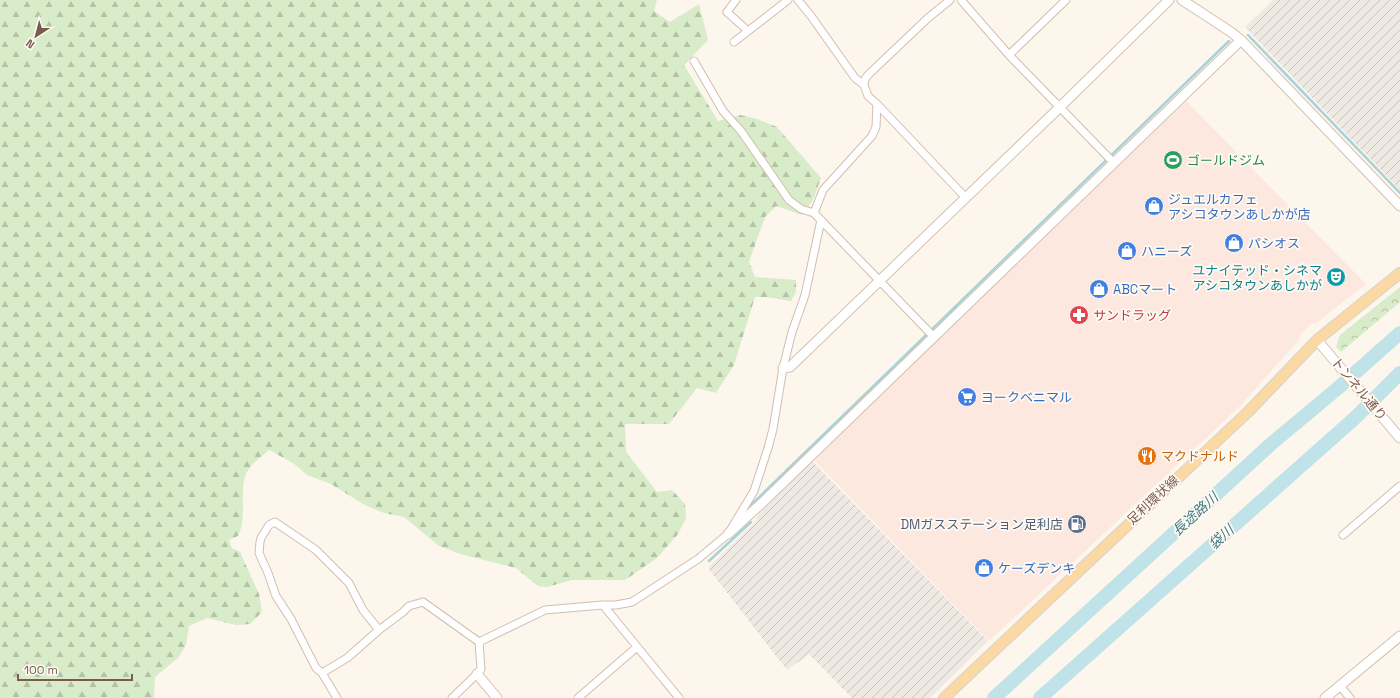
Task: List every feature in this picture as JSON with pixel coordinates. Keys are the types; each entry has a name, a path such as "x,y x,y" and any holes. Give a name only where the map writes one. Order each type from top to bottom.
{"main road":[{"name":"足利環状線","path":"944,698 1249,411 1318,340 1400,272"}],"street":[{"path":"736,0 727,12 748,31"},
{"path":"798,0 811,16 854,78 864,85"},
{"path":"950,0 928,18 869,74 864,79 864,85 868,96 966,198"},
{"path":"961,0 1009,55 1113,162"},
{"path":"1009,55 1066,0"},
{"path":"783,368 790,367 1059,108 1168,0"},
{"path":"1182,0 1240,40 1400,206"},
{"path":"734,42 783,1"},
{"path":"479,642 544,610 616,605 632,602 698,559 763,502 1240,40"},
{"path":"694,61 723,111 741,131 789,200 801,209 814,213 934,337"},
{"path":"814,213 823,190 872,136 876,127 877,104"},
{"path":"728,534 754,490 768,448 773,430 783,368 792,332 805,295 821,220"},
{"name":"トンネル通り","path":"1318,340 1400,438"},
{"path":"1343,535 1400,486"},
{"path":"337,698 322,673 316,668 276,596 260,556 260,542 272,522 275,522 316,550 349,582 363,610 379,630"},
{"path":"322,673 347,658 409,606 423,602 479,642"},
{"path":"603,605 679,698"},
{"path":"1325,698 1400,636"},
{"path":"452,698 481,669 479,642"},
{"path":"578,698 637,648"},
{"path":"477,674 497,698"},
{"path":"1340,686 1350,698"}],"shaded area":[{"path":"1273,0 1400,0 1400,190 1245,27"},
{"path":"1186,101 1366,284 1315,324 1312,323 1301,334 1298,341 1239,407 989,641 813,459"},
{"path":"811,460 988,641 930,698 852,698 809,654 787,670 708,568 755,522 758,515"}],"green space":[{"path":"0,0 657,0 654,11 670,22 699,4 708,40 684,65 718,121 740,115 757,119 777,127 821,178 813,200 802,215 776,206 765,217 749,262 755,277 796,280 796,292 791,301 766,297 755,297 734,365 716,393 697,388 669,424 625,424 626,452 657,492 672,490 685,504 686,518 678,534 657,558 625,580 572,580 547,587 538,586 516,568 464,555 439,546 404,517 384,513 363,504 331,484 307,475 293,463 269,450 254,463 247,472 243,486 243,512 241,528 238,536 229,540 232,548 240,552 259,594 262,612 250,624 236,625 207,618 189,626 186,645 178,658 155,677 154,698 0,698"},
{"path":"1400,287 1400,302 1341,352 1336,347 1340,335"}],"waterway":[{"path":"1248,35 1400,193"},
{"path":"751,505 1229,41"},
{"name":"長途路川","path":"994,698 1271,444 1338,388 1400,333"},
{"name":"袋川","path":"1040,698 1356,417 1400,373"},
{"path":"709,561 751,522"}],"place":[{"name":"ゴールドジム","path":"1173,160"},
{"name":"ジュエルカフェ アシコタウンあしかが店","path":"1154,206"},
{"name":"パシオス","path":"1234,243"},
{"name":"ハニーズ","path":"1127,251"},
{"name":"ユナイテッド・シネマ アシコタウンあしかが","path":"1336,277"},
{"name":"ABCマート","path":"1099,289"},
{"name":"サンドラッグ","path":"1079,315"},
{"name":"ヨークベニマル","path":"967,397"},
{"name":"マクドナルド","path":"1147,456"},
{"name":"DMガスステーション足利店","path":"1077,524"},
{"name":"ケーズデンキ","path":"984,568"}]}
